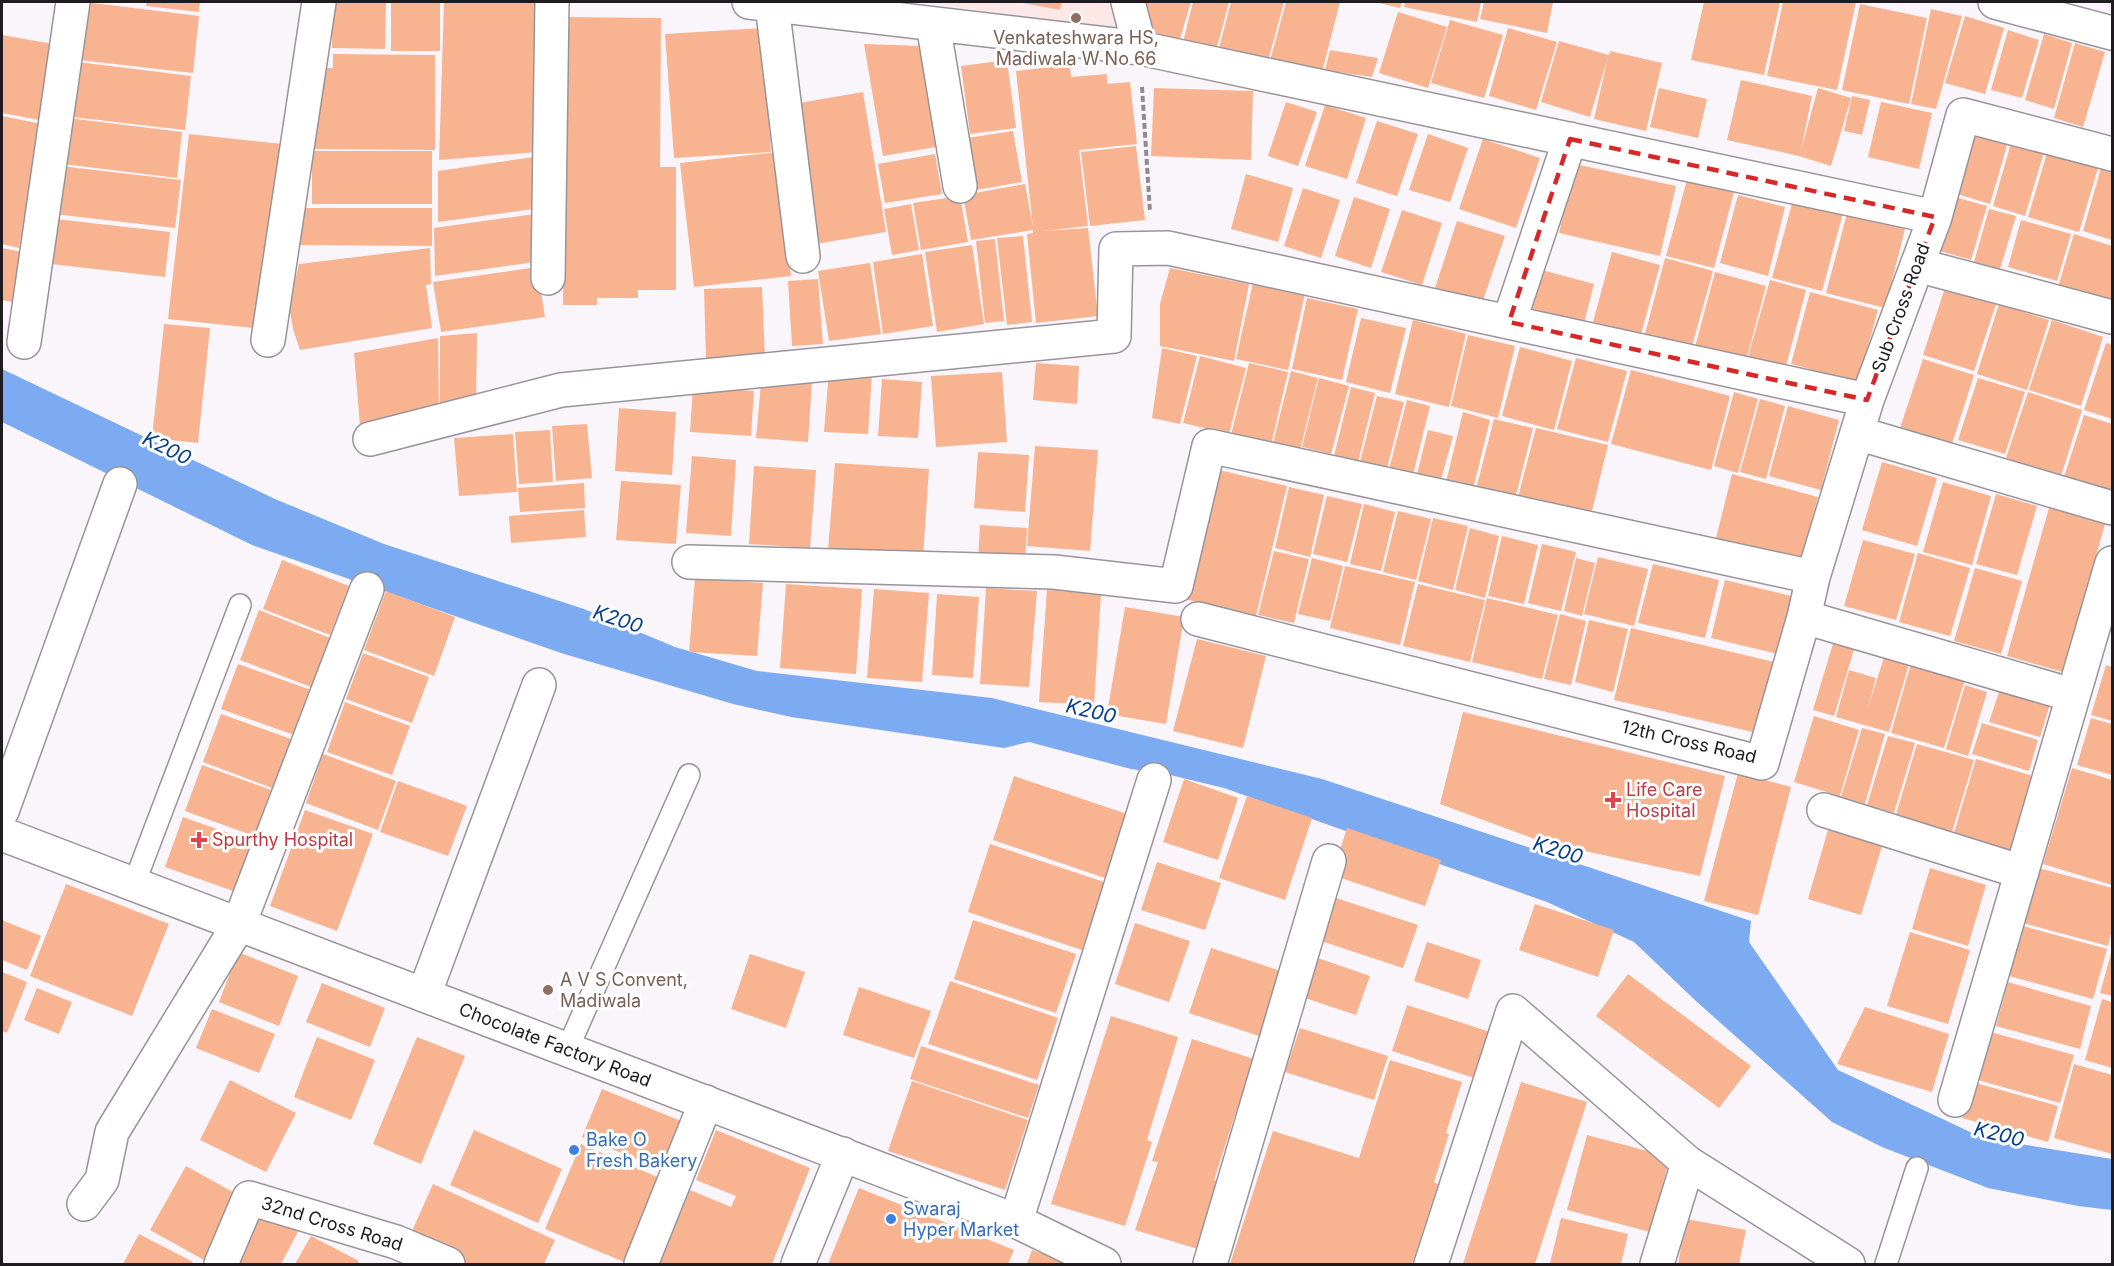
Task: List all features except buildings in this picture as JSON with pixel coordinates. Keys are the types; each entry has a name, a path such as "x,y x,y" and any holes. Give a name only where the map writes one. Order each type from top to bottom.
{"street":[{"path":"24,342 73,2"},
{"path":"268,340 319,2"},
{"path":"548,278 552,2"},
{"path":"1128,2 1140,48"},
{"path":"1995,2 2112,33"},
{"path":"803,256 760,3 1140,48 1935,217"},
{"path":"933,24 960,186"},
{"name":"Sub Cross Road","path":"1867,400 1935,217 1963,115 2112,154"},
{"path":"1509,322 1570,139"},
{"path":"370,439 561,390 1114,336 1116,249 1152,248 1168,248 1867,400"},
{"path":"1917,265 2112,317"},
{"name":"12th Cross Road","path":"1198,619 1762,763 1804,617 1813,577 1867,400"},
{"path":"1857,433 2112,508"},
{"path":"689,562 1054,572 1176,586 1209,446 1813,577"},
{"path":"2,811 120,484"},
{"path":"1955,1100 2112,563"},
{"path":"84,1204 102,1180 112,1132 239,924 367,589"},
{"path":"1804,617 2072,695"},
{"path":"424,995 539,685"},
{"path":"1016,1221 1154,780"},
{"path":"1824,810 2022,872"},
{"name":"Chocolate Factory Road","path":"2,834 1016,1221 1104,1264"},
{"path":"1210,1264 1329,861"},
{"path":"1431,1264 1513,1011 1688,1163 1848,1264"},
{"path":"641,1264 706,1102"},
{"path":"798,1264 843,1154"},
{"path":"1657,1264 1688,1163"},
{"name":"32nd Cross Road","path":"221,1264 249,1198 390,1253 448,1264"}],"lane":[{"path":"134,884 240,605"},
{"path":"567,1050 689,775"},
{"path":"1886,1264 1917,1168"}],"path":[{"path":"1140,48 1152,248"}],"highlighted area":[{"path":"1570,139 1935,217 1867,400 1509,322"}],"shaded area":[{"name":"Venkateshwara HS, Madiwala W No 66","path":"925,2 1120,2 1129,34"}],"water":[{"name":"K200","path":"2,369 275,499 384,544 584,609 675,647 757,671 992,698 1322,779 1751,921 1749,942 1838,1070 1983,1138 2112,1159 2112,1210 2078,1206 1988,1188 1882,1147 1832,1122 1697,1002 1634,942 1547,902 1224,788 1166,774 1131,769 1029,742 1004,748 791,717 733,704 561,653 252,545 2,422"}],"place":[{"name":"Venkateshwara HS, Madiwala W No 66","path":"1076,18"},
{"name":"Life Care Hospital","path":"1613,800"},
{"name":"Spurthy Hospital","path":"199,840"},
{"name":"A V S Convent, Madiwala","path":"548,990"},
{"name":"Bake O Fresh Bakery","path":"574,1150"},
{"name":"Swaraj Hyper Market","path":"891,1219"}]}
